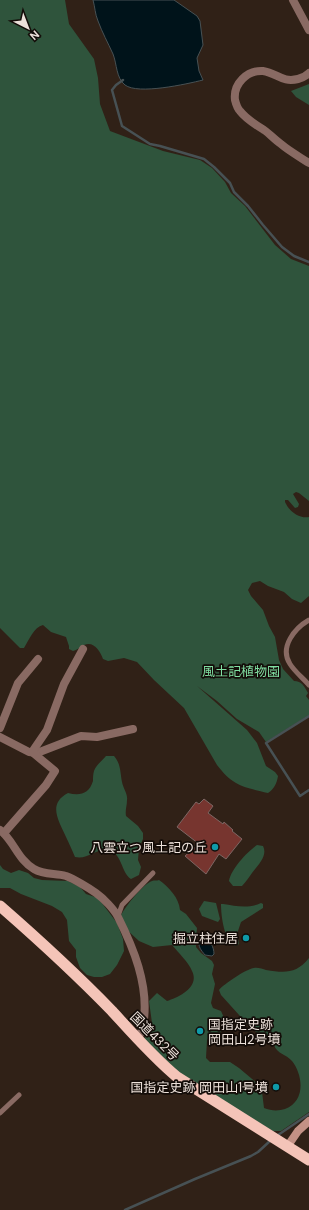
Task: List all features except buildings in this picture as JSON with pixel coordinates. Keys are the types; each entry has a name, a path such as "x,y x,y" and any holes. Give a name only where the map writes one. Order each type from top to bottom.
{"highway":[{"name":"国道432号","path":"0,906 60,959 158,1062 177,1077 309,1160"}],"main road":[{"path":"287,1147 298,1131 309,1121"}],"street":[{"path":"293,0 309,30"},
{"path":"309,73 302,78 291,80 286,80 269,72 263,71 252,73 247,75 239,83 235,95 237,107 245,116 281,145 309,163"},
{"path":"32,752 47,730 64,684 83,649"},
{"path":"0,728 18,683 38,659"},
{"path":"32,752 37,753 81,736 97,737 133,729"},
{"path":"0,737 32,752 55,771 46,785 2,832 10,840 20,857 33,869 45,874 67,876 95,892 118,916 135,954 143,980 145,1008 142,1033 137,1039"}],"lane":[{"path":"309,620 300,625 292,633 289,638 287,652 287,658 290,664 309,685"},
{"path":"118,916 122,905 153,873"},
{"path":"0,1113 19,1095"}],"green space":[{"name":"風土記植物園","path":"0,0 65,0 69,24 94,59 98,78 100,104 110,131 163,151 200,160 212,168 225,182 231,193 245,206 275,245 291,259 309,266 309,501 296,492 293,494 299,504 298,507 295,508 288,500 285,500 285,502 298,516 309,517 309,596 301,603 292,599 284,592 268,586 260,581 252,583 248,590 263,610 275,637 279,660 283,669 294,681 302,684 308,693 306,696 309,700 309,715 266,742 259,732 237,719 197,686 247,730 257,743 266,766 278,776 275,786 268,793 239,785 223,772 217,765 184,708 137,662 124,658 108,661 103,659 98,650 91,644 84,645 73,651 69,649 66,637 51,632 43,625 34,631 24,648 20,648 0,628"},
{"path":"309,84 309,105 296,97 291,91"},
{"path":"106,756 114,756 118,762 127,796 126,816 138,826 143,833 143,839 139,848 138,860 141,867 139,875 131,879 125,872 119,858 113,852 108,850 100,851 84,857 75,857 56,813 58,802 62,797 68,793 84,793 89,789 93,781 93,773 95,769"},
{"path":"257,845 263,846 264,853 262,860 242,886 233,886 229,881 230,876 244,856"},
{"path":"0,865 3,869 11,873 19,870 28,873 34,878 42,880 68,881 80,887 86,894 98,898 117,923 123,939 124,951 117,965 110,974 102,977 87,975 80,968 76,957 76,950 69,941 67,920 62,912 52,906 10,888 0,888"},
{"path":"159,880 173,893 178,901 180,910 186,914 197,928 196,947 201,953 212,961 214,965 212,974 215,984 211,1003 213,1008 221,1011 225,1020 225,1027 219,1034 210,1036 207,1040 206,1058 210,1062 230,1062 239,1068 258,1084 262,1092 264,1108 267,1109 285,1109 292,1105 296,1100 299,1094 300,1080 296,1067 292,1061 275,1048 274,1045 271,1045 249,1026 221,995 219,990 235,977 250,969 257,968 285,972 295,970 309,958 309,1112 281,1131 273,1131 188,1081 144,1039 152,1023 149,1001 157,993 167,1001 177,997 191,986 194,977 188,965 172,945 153,947 139,941 126,929 121,915 123,911 144,886 152,881"},
{"path":"204,901 216,903 220,919 218,922 202,916 199,909"},
{"path":"261,903 263,904 263,908 241,922 237,934 239,944 236,946 232,944 224,928 221,904 247,906"}],"shaded area":[{"path":"93,0 174,0 197,16 200,21 203,45 197,58 199,71 203,80 151,89 131,88 125,85 120,79 113,54 101,29"},
{"path":"204,937 212,946 214,954 212,956 205,955 200,948 199,940"}],"waterway":[{"path":"123,80 112,90 122,126 150,144 204,159 230,183 234,192 248,206 282,247 294,256 309,262"},
{"path":"309,716 266,743 300,796 309,790"},
{"path":"278,1135 309,1114"},
{"path":"125,1210 251,1156 270,1141"}],"place":[{"name":"八雲立つ風土記の丘","path":"215,847"},
{"name":"掘立柱住居","path":"246,938"},
{"name":"国指定史跡 岡田山2号墳","path":"200,1031"},
{"name":"国指定史跡 岡田山1号墳","path":"276,1087"}]}
